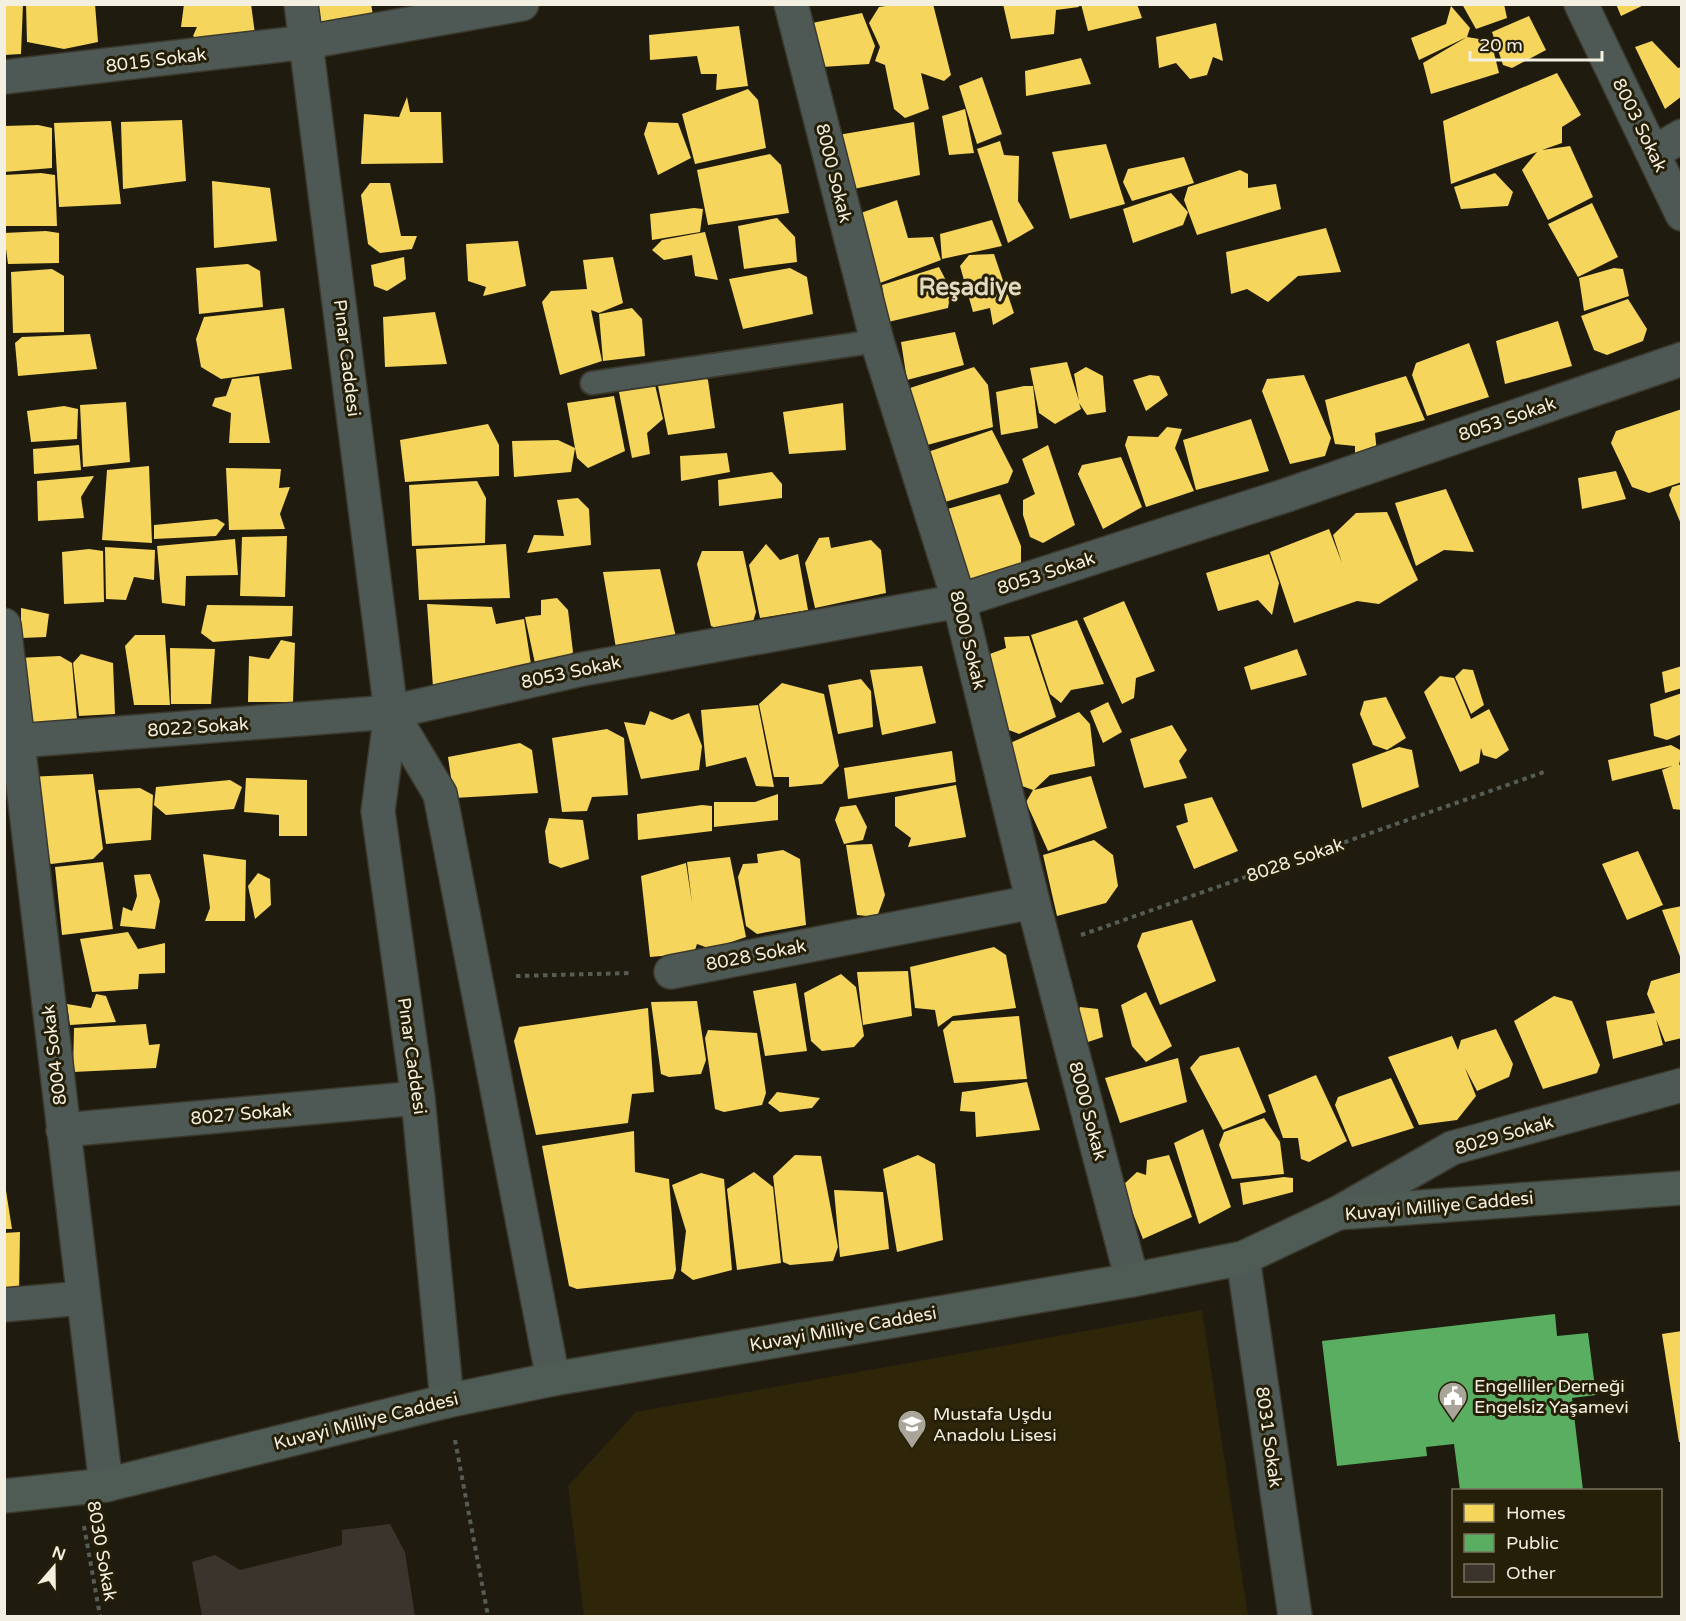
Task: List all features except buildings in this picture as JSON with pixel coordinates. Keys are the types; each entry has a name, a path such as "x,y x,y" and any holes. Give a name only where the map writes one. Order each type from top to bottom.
{"main road":[{"name":"Kuvayi Milliye Caddesi","path":"4,1496 92,1487 447,1401 553,1379 1132,1280 1243,1257 1338,1213 1682,1188"}],"street":[{"name":"Pınar Caddesi","path":"301,4 391,712 378,811 418,1098 447,1401"},
{"name":"8015 Sokak","path":"4,77 307,42 522,4"},
{"name":"8000 Sokak","path":"791,4 877,341 959,601 1033,902 1132,1280"},
{"name":"8003 Sokak","path":"1581,4 1682,214"},
{"path":"1653,153 1682,136"},
{"name":"8053 Sokak","path":"391,712 583,669 959,601 1287,495 1682,358"},
{"name":"8004 Sokak","path":"4,625 11,742 83,1298 92,1487"},
{"name":"Pınar Caddesi","path":"391,712 440,794 553,1379"},
{"name":"8022 Sokak","path":"11,742 391,712"},
{"name":"8028 Sokak","path":"671,972 1033,902"},
{"name":"8029 Sokak","path":"1338,1213 1452,1148 1682,1085"},
{"name":"8027 Sokak","path":"63,1130 418,1098"},
{"name":"8031 Sokak","path":"1243,1257 1295,1617"},
{"path":"4,1305 83,1298"}],"lane":[{"path":"592,383 877,341"}],"path":[{"name":"8028 Sokak","path":"1046,948 1544,772"},
{"path":"475,977 671,972"},
{"path":"447,1401 488,1617"},
{"name":"8030 Sokak","path":"92,1487 100,1617"}],"shaded area":[{"name":"Mustafa Uşdu Anadolu Lisesi","path":"1202,1310 1248,1616 584,1616 568,1486 636,1412"}],"place":[{"name":"Engelliler Derneği Engelsiz Yaşamevi","path":"1453,1422"},
{"name":"Mustafa Uşdu Anadolu Lisesi","path":"912,1450"}],"district":[{"name":"Reşadiye","path":"970,287"}]}
